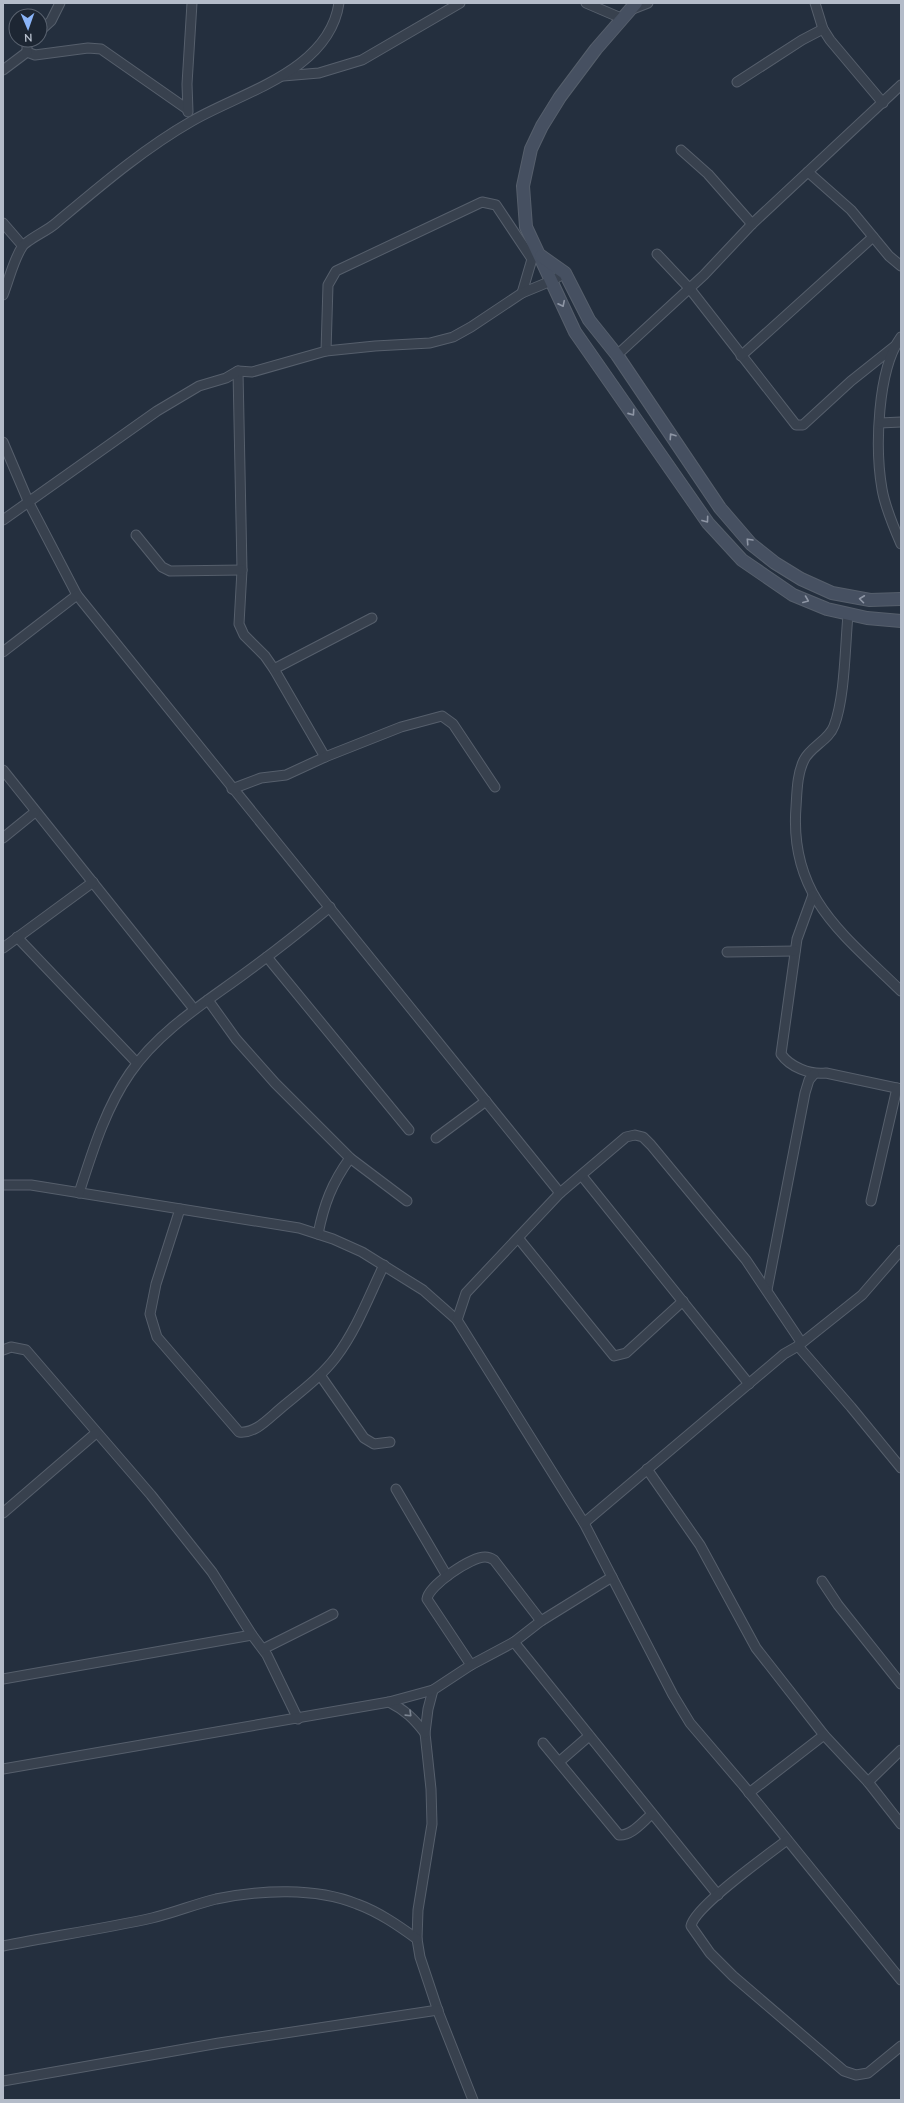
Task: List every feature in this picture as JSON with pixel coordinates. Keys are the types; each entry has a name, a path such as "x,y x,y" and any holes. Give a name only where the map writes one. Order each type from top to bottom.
{"main road":[{"path":"633,6 621,18 560,98 542,126 531,149 523,186 526,228 575,332 708,523 742,560 769,580 794,595 827,609 848,615 901,621"},
{"path":"540,256 565,273 589,320 617,355 720,508 751,544 775,563 801,579 832,593 870,600 901,599"}],"street":[{"path":"48,24 51,21 60,3"},
{"path":"192,3 187,109 192,121"},
{"path":"3,295 22,245 50,229 140,155 192,121 283,76 307,58 325,38 338,12 339,3"},
{"path":"283,76 319,73 362,60 460,3"},
{"path":"586,3 621,18"},
{"path":"633,6 648,3"},
{"path":"815,3 823,29 844,58 883,103"},
{"path":"738,82 802,40 823,29"},
{"path":"27,52 35,55 88,48 101,49 187,109"},
{"path":"3,70 27,52"},
{"path":"617,355 690,289 752,224 901,85"},
{"path":"681,150 708,174 752,224"},
{"path":"808,172 851,210 889,256 901,266"},
{"path":"326,351 328,285 336,271 482,202 496,205 532,259 522,293"},
{"path":"3,223 22,245"},
{"path":"742,356 873,237"},
{"path":"658,254 690,289 796,425 800,426 895,346"},
{"path":"3,520 157,411 199,386 226,378 238,371 252,372 326,351 375,346 430,343 453,337 471,328 522,293 551,281 565,273"},
{"path":"901,337 895,346 885,375 878,447 882,491 901,544"},
{"path":"238,371 242,570 239,624 244,635 265,656 274,669 325,757"},
{"path":"880,423 901,422"},
{"path":"3,442 29,503 77,595 232,789 330,907 560,1193"},
{"path":"136,535 162,567 170,571 242,570"},
{"path":"3,652 77,595"},
{"path":"848,615 840,698 834,728 804,759 798,783 795,819 800,864 812,895 829,920 901,991"},
{"path":"274,669 372,618"},
{"path":"232,789 261,778 286,775 325,757 400,727 442,716 453,724 495,786"},
{"path":"3,770 35,812 194,1008"},
{"path":"3,838 35,812"},
{"path":"3,948 17,936 93,882"},
{"path":"812,895 797,939 781,1054 786,1061 814,1074 826,1073 899,1088 871,1201"},
{"path":"79,1193 91,1154 115,1098 137,1063 157,1042 194,1008 208,1000 268,957 330,907"},
{"path":"17,936 137,1063"},
{"path":"727,952 795,951"},
{"path":"268,957 409,1130"},
{"path":"208,1000 236,1039 275,1083 350,1158 407,1201"},
{"path":"767,1290 805,1093 809,1080 814,1074"},
{"path":"436,1138 486,1101"},
{"path":"456,1320 466,1293 519,1239 560,1193 582,1176 626,1137 635,1135 643,1137 683,1182 767,1290 800,1344 901,1468"},
{"path":"318,1234 322,1211 331,1188 350,1158"},
{"path":"582,1176 749,1384"},
{"path":"3,1185 31,1185 300,1228 362,1252 423,1290 456,1320 584,1523 673,1695 690,1723 901,1980"},
{"path":"180,1209 156,1284 150,1314 157,1337 195,1383 239,1432 245,1433 252,1431 320,1375 350,1336 384,1265"},
{"path":"519,1239 614,1356 626,1354 683,1301"},
{"path":"584,1523 784,1354 800,1344 862,1295 901,1250"},
{"path":"3,1350 11,1347 26,1350 151,1495 212,1572 263,1650 298,1718"},
{"path":"320,1375 364,1438 374,1444 390,1442"},
{"path":"3,1513 96,1433"},
{"path":"647,1469 700,1545 756,1648 824,1735 868,1782 901,1824"},
{"path":"396,1490 447,1576"},
{"path":"472,1665 427,1599 428,1593 447,1576 480,1557 488,1556 494,1560 541,1621"},
{"path":"3,1769 389,1702 433,1690 472,1665 514,1642 541,1621 612,1577"},
{"path":"822,1581 838,1605 901,1684"},
{"path":"263,1650 332,1614"},
{"path":"3,1678 252,1635"},
{"path":"514,1642 718,1895"},
{"path":"433,1690 424,1733 432,1796 432,1824 418,1910 417,1939 420,1957 438,2010 473,2100"},
{"path":"389,1702 412,1716 424,1733"},
{"path":"749,1793 824,1735"},
{"path":"558,1762 589,1736"},
{"path":"543,1743 619,1835 625,1835 630,1832 652,1814"},
{"path":"868,1782 901,1750"},
{"path":"787,1840 718,1895 692,1919 691,1926 710,1953 733,1976 844,2071 856,2075 868,2073 901,2046"},
{"path":"3,1946 139,1921 217,1899 256,1894 292,1893 324,1895 357,1904 384,1917 417,1939"},
{"path":"3,2081 219,2043 438,2010"}]}
